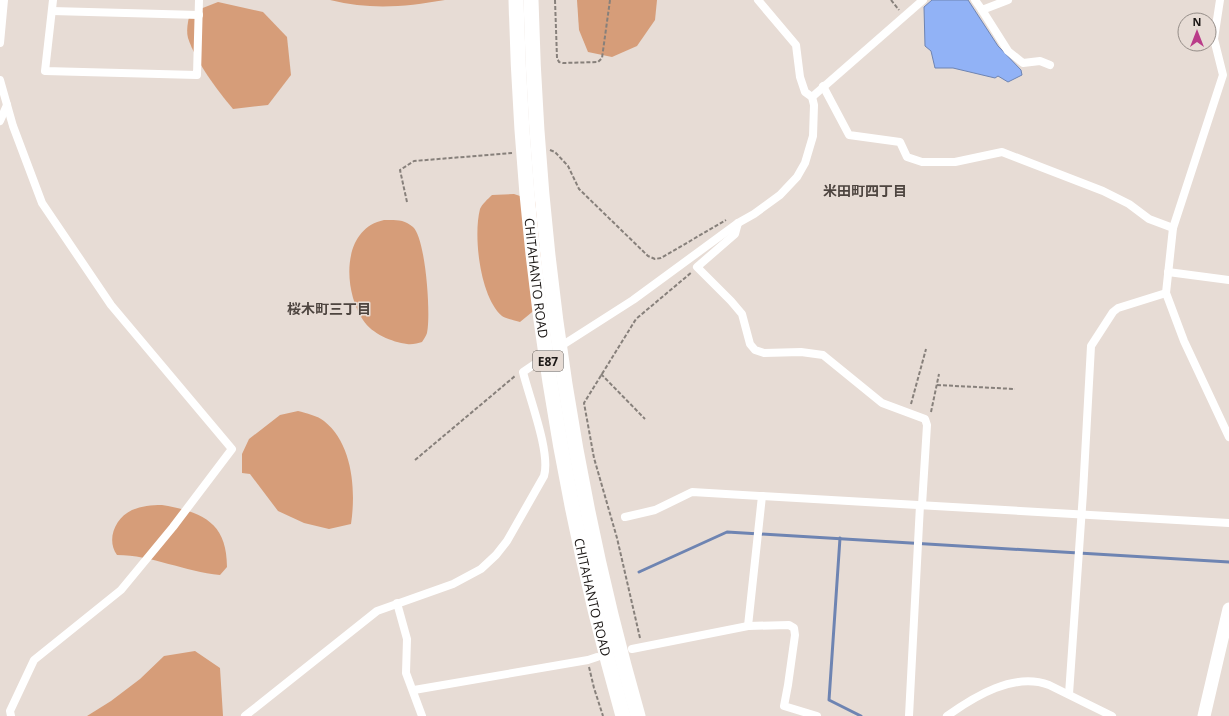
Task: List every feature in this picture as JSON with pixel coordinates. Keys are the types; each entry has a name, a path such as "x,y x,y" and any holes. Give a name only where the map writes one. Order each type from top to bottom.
{"highway":[{"name":"CHITAHANTO ROAD","path":"516,0 520,107 526,185 552,390 572,502 591,594 623,716"},
{"name":"CHITAHANTO ROAD","path":"531,0 540,183 551,288 585,499 607,599 638,716"}],"main road":[{"path":"1204,716 1229,609"}],"street":[{"path":"0,43 4,0"},
{"path":"53,0 45,71 197,75 199,0"},
{"path":"244,716 365,618 377,610 453,584 481,569 496,555 507,541 544,476 546,464 544,451 522,372 539,362 573,337 633,300 740,221 754,214 780,195 797,177 805,163 814,136 814,105 812,97 805,92 800,77 796,45 758,0"},
{"path":"812,97 904,15 923,0"},
{"path":"975,0 1008,51 1023,63 1040,61 1050,65"},
{"path":"982,10 1008,0"},
{"path":"1220,0 1214,39 1226,77 1173,228 1166,293 1184,341 1229,437"},
{"path":"52,11 199,15"},
{"path":"0,80 7,105 42,203 112,305 232,449 172,527 120,590 34,660 10,711 11,716"},
{"path":"823,86 849,135 900,142 907,157 922,162 955,162 1002,152 1103,191 1129,204 1149,219 1173,228"},
{"path":"0,121 7,105"},
{"path":"740,221 735,234 697,267 742,314 750,344 755,350 764,353 801,352 823,355 882,403 925,419 927,425 909,716"},
{"path":"1168,272 1229,280"},
{"path":"1069,694 1082,514 1091,346 1113,312 1118,308 1166,293"},
{"path":"625,517 655,510 692,492 1229,523"},
{"path":"748,626 762,496"},
{"path":"397,602 407,639 406,673 414,690 422,716"},
{"path":"632,649 748,626 789,626 794,628 795,635 784,706 817,716"},
{"path":"414,690 588,660 597,657"},
{"path":"947,716 995,689 1016,682 1038,681 1069,694 1112,716"}],"path":[{"path":"554,0 557,58 563,63 598,62 602,58 610,0"},
{"path":"891,0 904,15"},
{"path":"545,150 555,152 568,166 579,189 648,256 655,259 661,258 734,215 740,221"},
{"path":"407,202 400,170 414,162 515,153"},
{"path":"643,647 617,538 594,458 585,413 586,399 631,327 641,314 697,267"},
{"path":"909,413 926,349"},
{"path":"415,460 515,376 522,372"},
{"path":"601,374 645,419"},
{"path":"925,419 930,412 939,374"},
{"path":"937,385 1015,389"},
{"path":"588,660 594,688 603,716"}],"shaded area":[{"path":"330,0 445,0 401,6 374,6"},
{"path":"577,0 657,0 655,20 637,46 612,57 588,52 579,30"},
{"path":"218,2 263,12 287,37 291,75 268,105 233,109 220,93 196,57 187,32 190,13"},
{"path":"514,194 547,205 537,308 520,322 502,316 494,307 488,295 480,266 477,234 480,209 485,202 492,195"},
{"path":"384,220 399,220 410,224 417,234 421,246 428,295 428,324 426,336 422,342 415,344 401,343 389,339 377,333 367,325 356,307 352,293 350,262 353,248 360,235 370,226"},
{"path":"298,411 315,416 324,421 334,431 341,442 347,455 352,483 353,497 351,524 329,529 304,523 278,511 250,474 242,473 242,454 249,439 280,415"},
{"path":"162,505 189,511 210,522 217,529 226,552 227,567 220,575 194,571 143,558 117,555 112,543 112,536 121,518 132,510 147,506"},
{"path":"195,651 220,668 223,716 87,716 111,701 140,679 164,656"}],"water":[{"path":"932,0 968,0 998,46 1021,70 1022,75 1008,82 998,76 995,78 953,68 935,68 931,51 925,46 924,7"}],"waterway":[{"path":"639,572 727,532 1229,562"},
{"path":"840,538 829,700 861,716"}],"district":[{"name":"米田町四丁目","path":"865,190"},
{"name":"桜木町三丁目","path":"329,308"}]}
